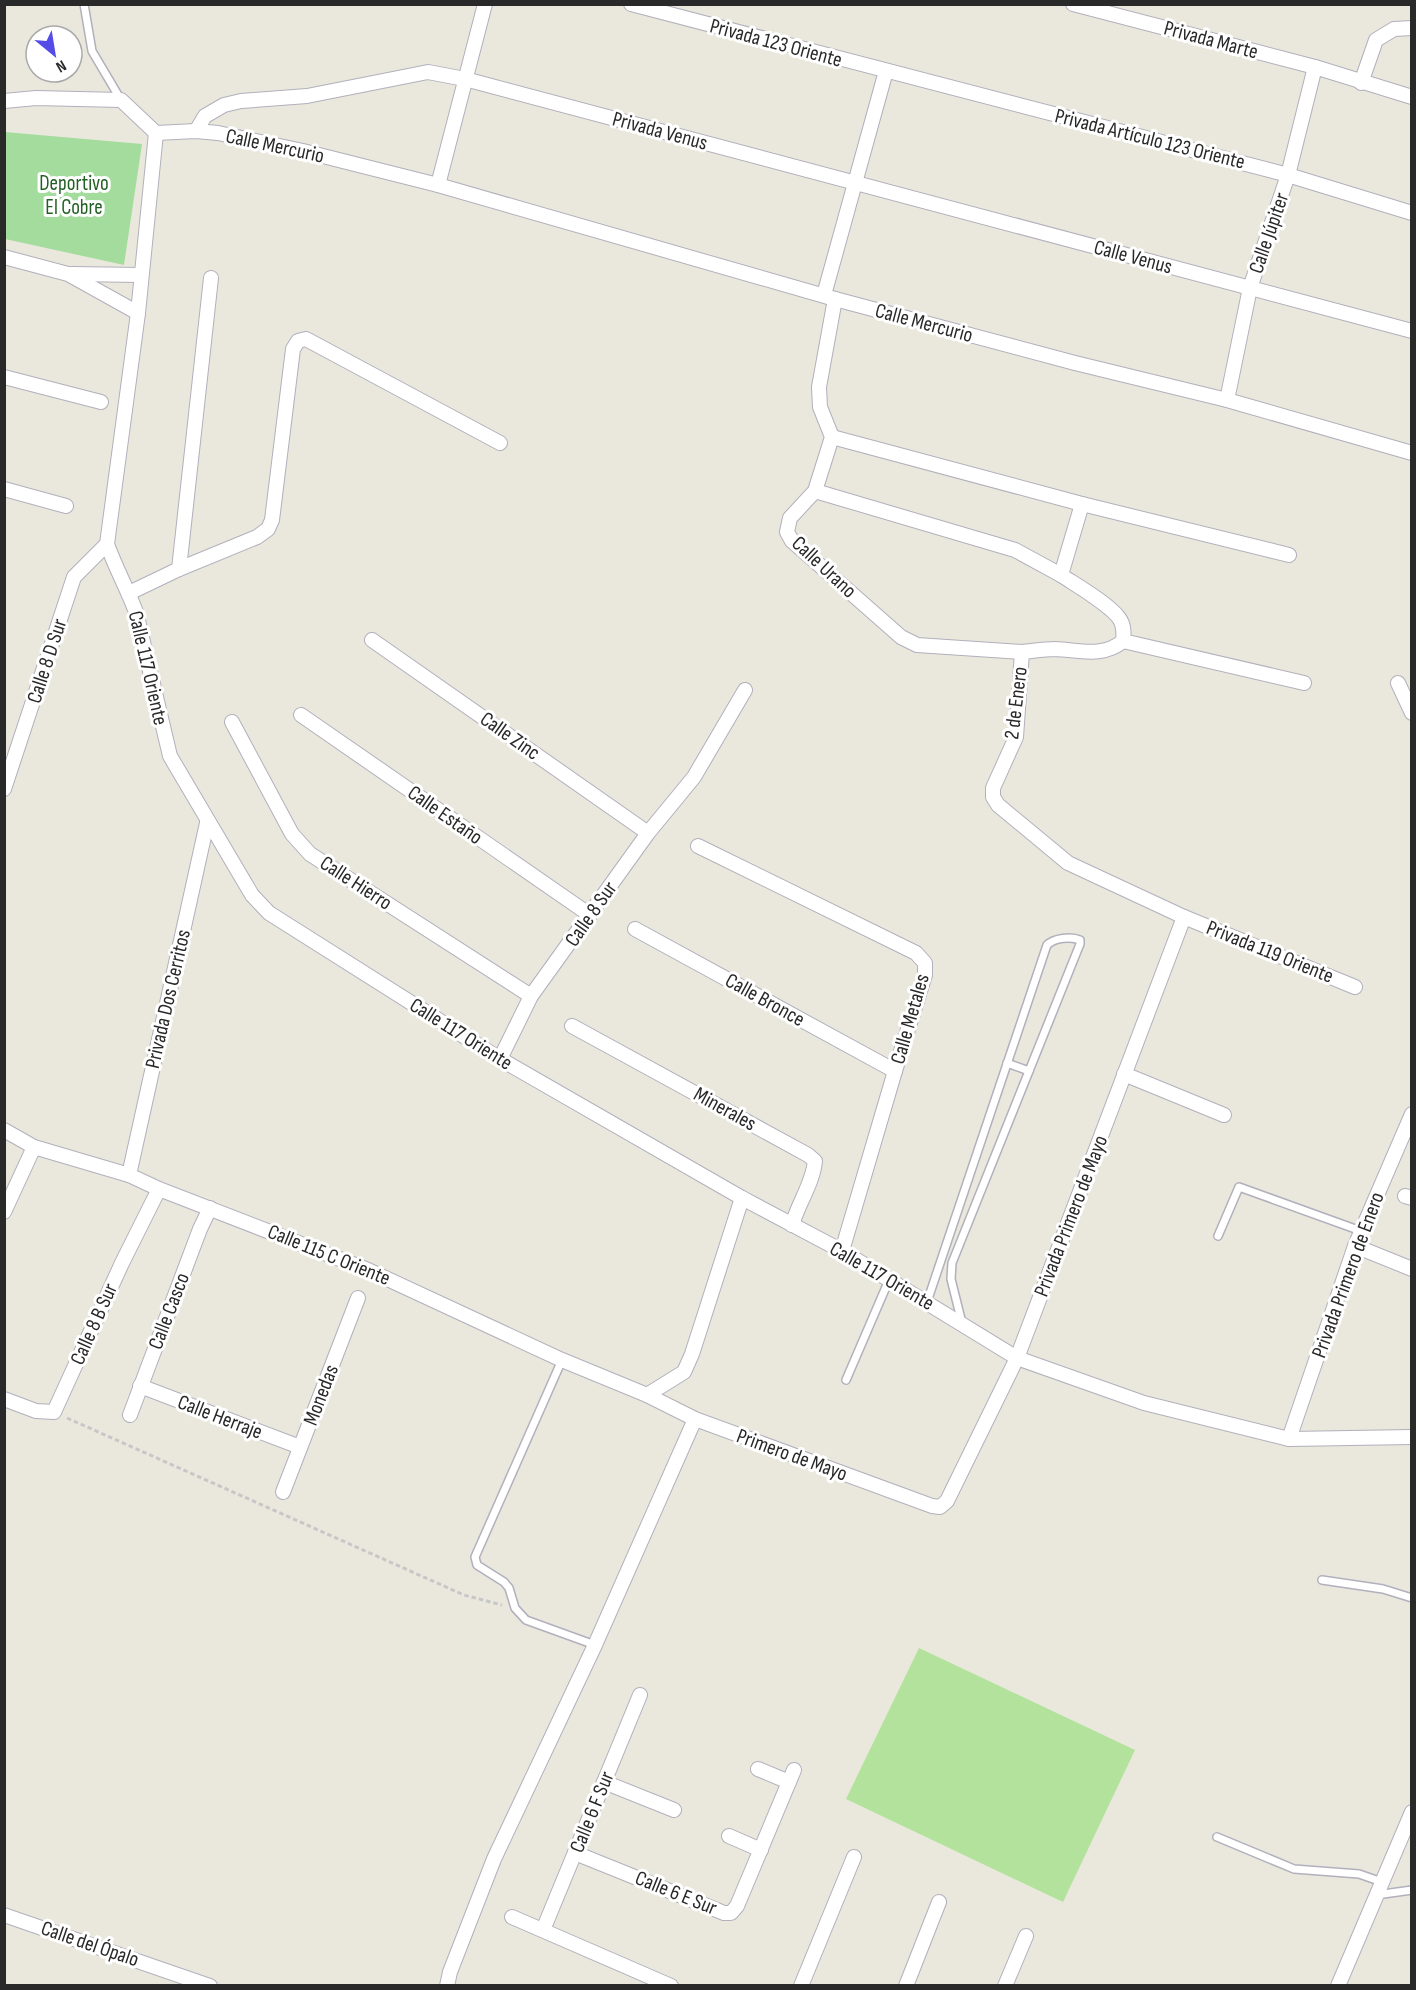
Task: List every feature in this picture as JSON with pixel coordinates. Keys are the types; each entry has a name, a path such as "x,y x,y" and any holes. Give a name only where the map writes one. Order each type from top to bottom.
{"street":[{"path":"438,185 485,4"},
{"name":"Privada 123 Oriente","path":"631,4 886,71"},
{"name":"Privada Marte","path":"1073,4 1315,67 1412,97"},
{"path":"1361,83 1376,40 1394,29 1412,28"},
{"name":"Calle Júpiter","path":"1227,400 1250,288 1288,174 1315,67"},
{"path":"886,71 829,297 819,387 820,407 832,437 1082,504 1289,555"},
{"name":"Privada Artículo 123 Oriente","path":"886,71 1288,174 1412,213"},
{"name":"Privada Venus","path":"196,131 205,116 224,105 241,101 307,96 428,72 465,79 856,183"},
{"path":"4,100 36,98 121,100 156,133"},
{"name":"Calle Mercurio","path":"156,133 196,131 243,137 438,185 829,297 1075,363 1227,400 1412,453"},
{"name":"Calle 117 Oriente","path":"156,133 138,313 107,544 136,612 170,756 207,823 252,895 269,913 500,1059 792,1226 843,1251 1017,1358 1144,1403 1289,1439 1412,1437"},
{"name":"Calle Venus","path":"856,183 1412,331"},
{"path":"4,257 68,274 141,275"},
{"path":"68,274 138,313"},
{"path":"179,569 211,278"},
{"path":"129,593 179,569 257,537 268,529 272,520 293,349 298,341 306,339 500,442"},
{"path":"4,377 101,402"},
{"name":"Calle Urano","path":"832,437 815,491 790,518 787,532 792,541 902,638 917,645 936,648 1022,652"},
{"path":"4,489 66,506"},
{"path":"815,491 1015,550 1061,575 1110,609 1118,617 1124,629 1123,641 1304,683"},
{"path":"1061,575 1082,504"},
{"name":"Calle 8 D Sur","path":"4,789 74,577 107,544"},
{"name":"Calle Zinc","path":"372,640 648,833"},
{"name":"2 de Enero","path":"1123,641 1114,648 1099,652 1053,649 1022,652 1016,737 993,788 993,797 998,805 1068,863 1184,917"},
{"path":"1398,683 1412,713"},
{"name":"Calle 8 Sur","path":"500,1059 531,996 648,833 694,777 746,690"},
{"name":"Calle Estaño","path":"301,715 590,915"},
{"name":"Calle Hierro","path":"232,722 292,834 305,850 531,996"},
{"name":"Privada Dos Cerritos","path":"129,1175 207,823"},
{"name":"Calle Metales","path":"698,846 916,953 925,963 925,975 843,1251"},
{"name":"Privada 119 Oriente","path":"1184,917 1356,987"},
{"name":"Privada Primero de Mayo","path":"940,1506 946,1500 1017,1358 1184,917"},
{"name":"Calle Bronce","path":"635,928 895,1071"},
{"name":"Minerales","path":"572,1026 808,1155 815,1161 814,1171 798,1206 792,1226"},
{"path":"1124,1074 1224,1115"},
{"name":"Privada Primero de Enero","path":"1289,1439 1356,1246 1412,1114"},
{"name":"Calle 115 C Oriente","path":"4,1131 34,1147 129,1175 159,1189 368,1270 562,1359 647,1395"},
{"path":"4,1212 34,1147"},
{"name":"Calle 8 B Sur","path":"54,1412 122,1263 159,1189"},
{"path":"647,1395 684,1372 742,1198"},
{"name":"Calle Casco","path":"130,1415 210,1208"},
{"path":"1356,1246 1412,1269"},
{"name":"Monedas","path":"283,1492 358,1298"},
{"name":"Calle Herraje","path":"140,1386 300,1447"},
{"name":"Primero de Mayo","path":"647,1395 695,1419 932,1506 940,1506"},
{"path":"4,1399 36,1411 54,1412"},
{"path":"447,1986 450,1972 494,1859 595,1645 695,1419"},
{"name":"Calle 6 F Sur","path":"543,1930 640,1695"},
{"name":"Calle 6 E Sur","path":"575,1853 724,1913 731,1913 737,1906 792,1776 758,1769"},
{"path":"604,1782 674,1810"},
{"path":"1338,1986 1412,1812"},
{"path":"729,1836 761,1850"},
{"path":"801,1986 855,1857"},
{"path":"906,1986 939,1902"},
{"name":"Calle del Ópalo","path":"4,1915 210,1986"},
{"path":"512,1917 671,1986"},
{"path":"1005,1986 1026,1935"}],"lane":[{"path":"84,4 92,51 121,100"},
{"path":"927,1302 1047,945 1054,940 1077,938 1080,944 950,1270 963,1324"},
{"path":"1007,1063 1029,1071"},
{"path":"971,1173 986,1179"},
{"path":"1218,1236 1239,1187 1362,1231"},
{"path":"846,1380 889,1279"},
{"path":"562,1359 475,1557 477,1565 504,1582 509,1588 515,1608 526,1620 595,1645"},
{"path":"1322,1580 1383,1589 1412,1598"},
{"path":"1217,1837 1294,1869 1359,1874 1379,1888 1412,1890"}],"path":[{"path":"54,1412 464,1595 515,1608"}],"green space":[{"name":"Deportivo El Cobre","path":"5,132 142,144 124,265 5,239"},
{"path":"919,1648 1135,1750 1063,1902 846,1799"}]}
